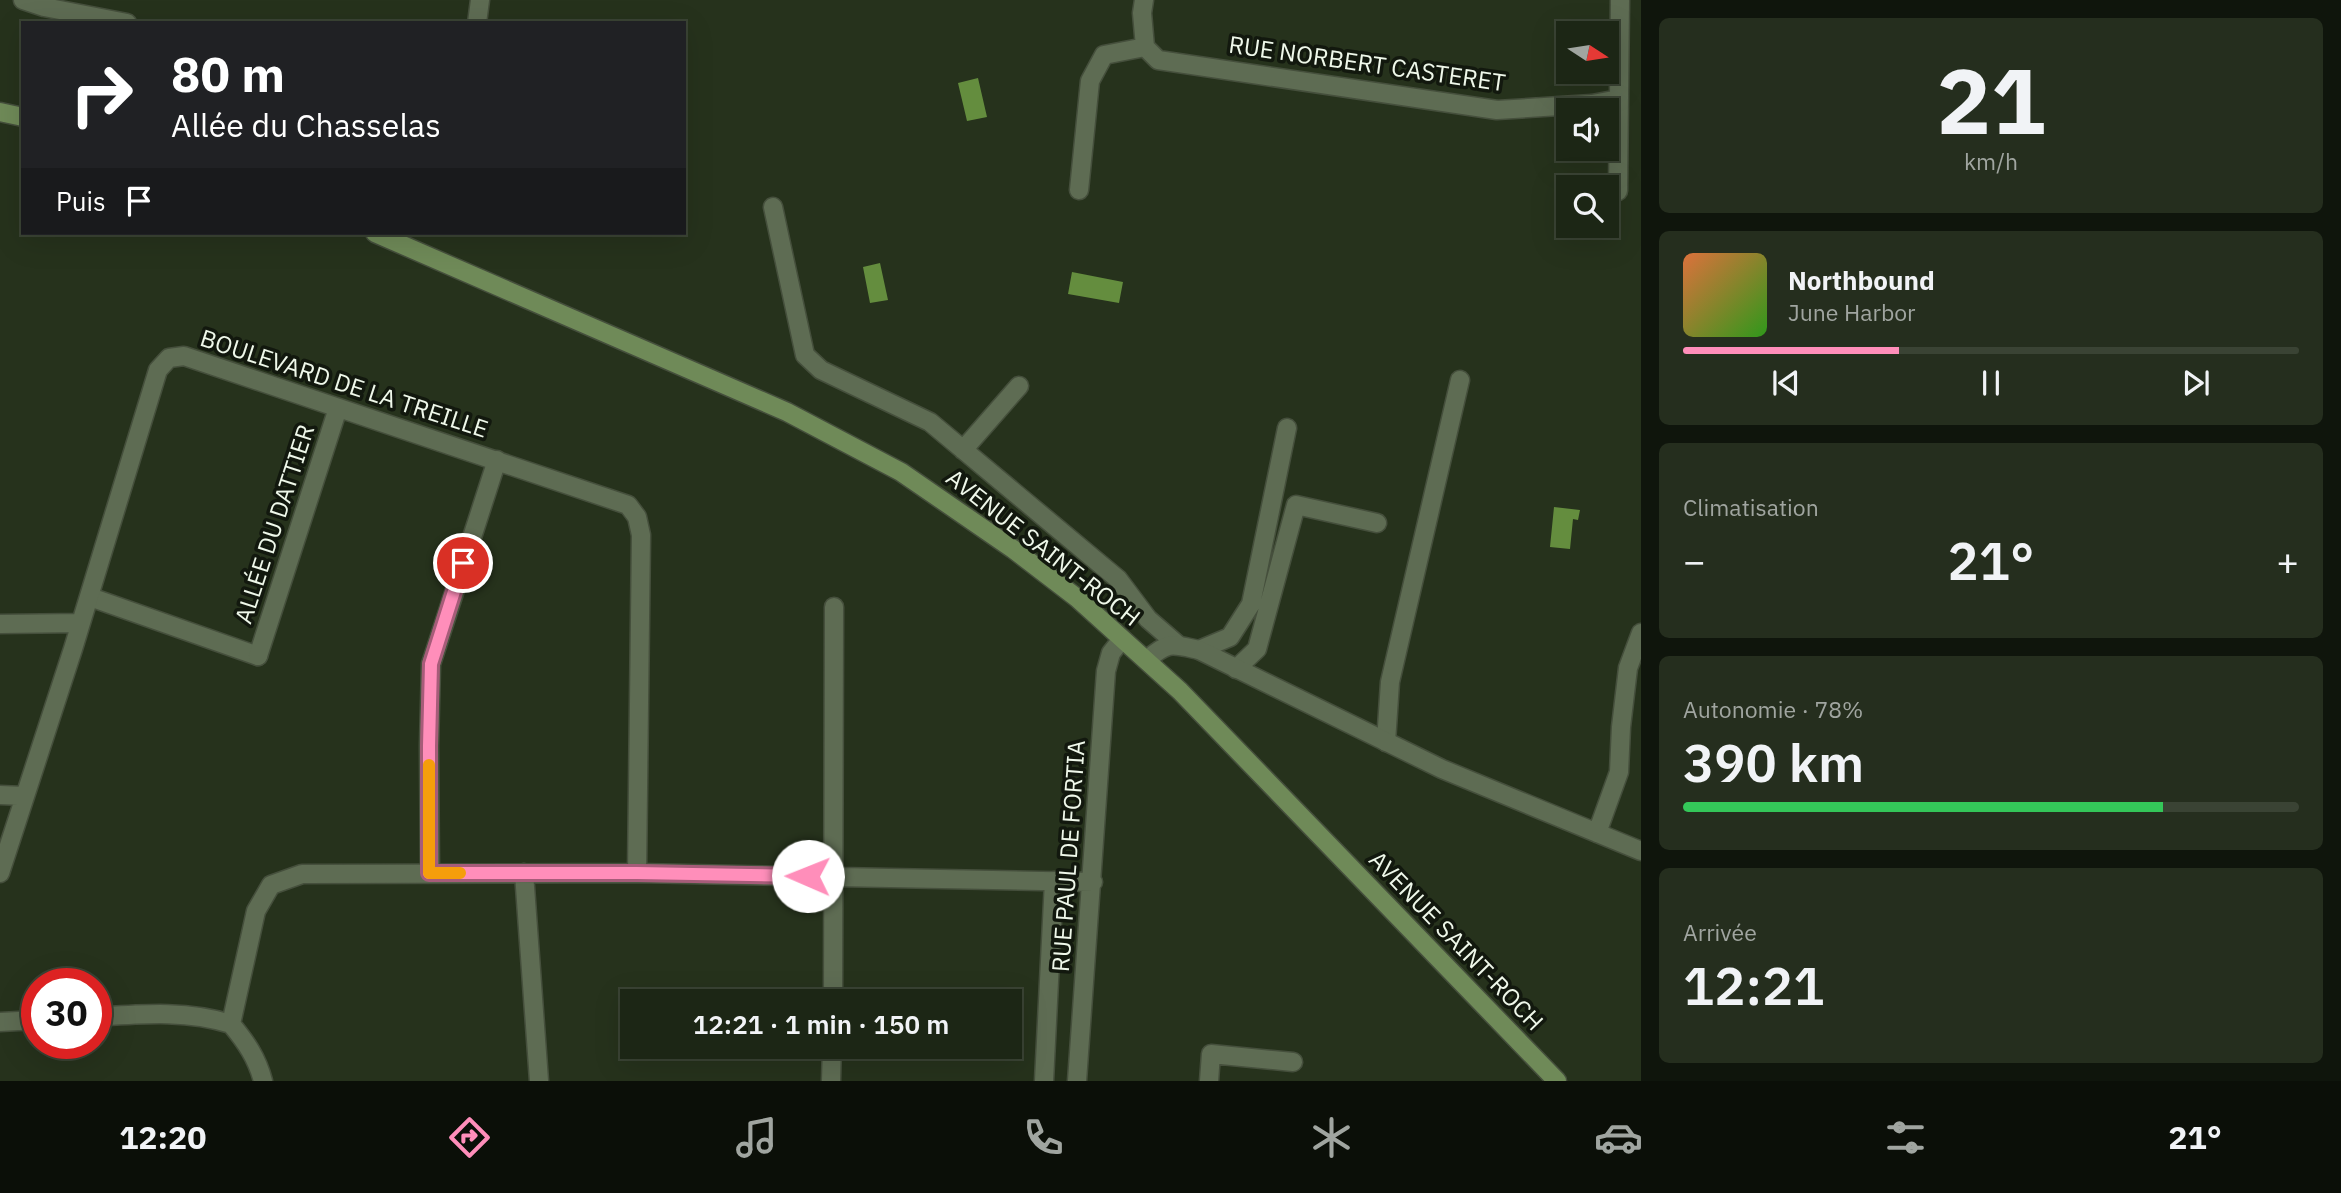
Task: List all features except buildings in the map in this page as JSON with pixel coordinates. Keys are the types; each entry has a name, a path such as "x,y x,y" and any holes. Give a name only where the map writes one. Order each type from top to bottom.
{"main road":[{"path":"0,112 21,117"},
{"name":"AVENUE SAINT-ROCH","path":"379,235 788,412 901,472 1013,549 1077,598 1181,691 1557,1081"}],"street":[{"path":"23,0 44,7 117,21"},
{"path":"477,21 480,0"},
{"path":"1079,190 1090,81 1104,55 1145,47 1142,13 1144,0"},
{"path":"1619,99 1620,0"},
{"name":"RUE NORBERT CASTERET","path":"1145,47 1158,60 1497,110 1556,106"},
{"path":"773,207 806,355 821,370 930,422 1118,579 1148,619 1178,645"},
{"name":"BOULEVARD DE LA TREILLE","path":"0,873 81,623 158,370 169,358 184,356 628,505 637,517 641,535 637,873"},
{"path":"1386,742 1390,682 1460,380"},
{"path":"963,450 1019,386"},
{"name":"ALLÉE DU DATTIER","path":"89,597 258,656 338,408"},
{"path":"1199,650 1230,637 1251,604 1287,428"},
{"path":"429,873 431,664 497,460"},
{"path":"1236,668 1257,649 1296,505 1377,523"},
{"path":"833,989 834,607"},
{"path":"0,624 81,623"},
{"path":"1597,833 1619,772 1628,668 1641,633"},
{"name":"RUE PAUL DE FORTIA","path":"1077,1081 1106,671 1111,653 1122,639"},
{"path":"1147,660 1162,647 1178,645 1199,650 1442,769 1641,850"},
{"path":"0,796 24,796"},
{"path":"524,873 539,1081"},
{"path":"231,1024 256,911 271,885 302,874 637,873 1093,882"},
{"path":"1044,1081 1054,881"},
{"path":"112,1016 187,1014 210,1017 231,1024 258,1062 263,1081"},
{"path":"0,1022 21,1021"},
{"path":"1209,1081 1211,1054 1293,1062"},
{"path":"831,1081 832,1059"}],"shaded area":[{"path":"978,78 987,117 967,121 958,83"},
{"path":"880,263 888,300 870,303 863,267"},
{"path":"1072,272 1123,282 1119,303 1068,294"},
{"path":"1554,507 1580,510 1578,520 1573,519 1570,549 1550,547"}],"slow traffic":[{"path":"429,765 429,873 460,873"}],"route":[{"path":"463,563 431,664 429,873 808,876"}]}
